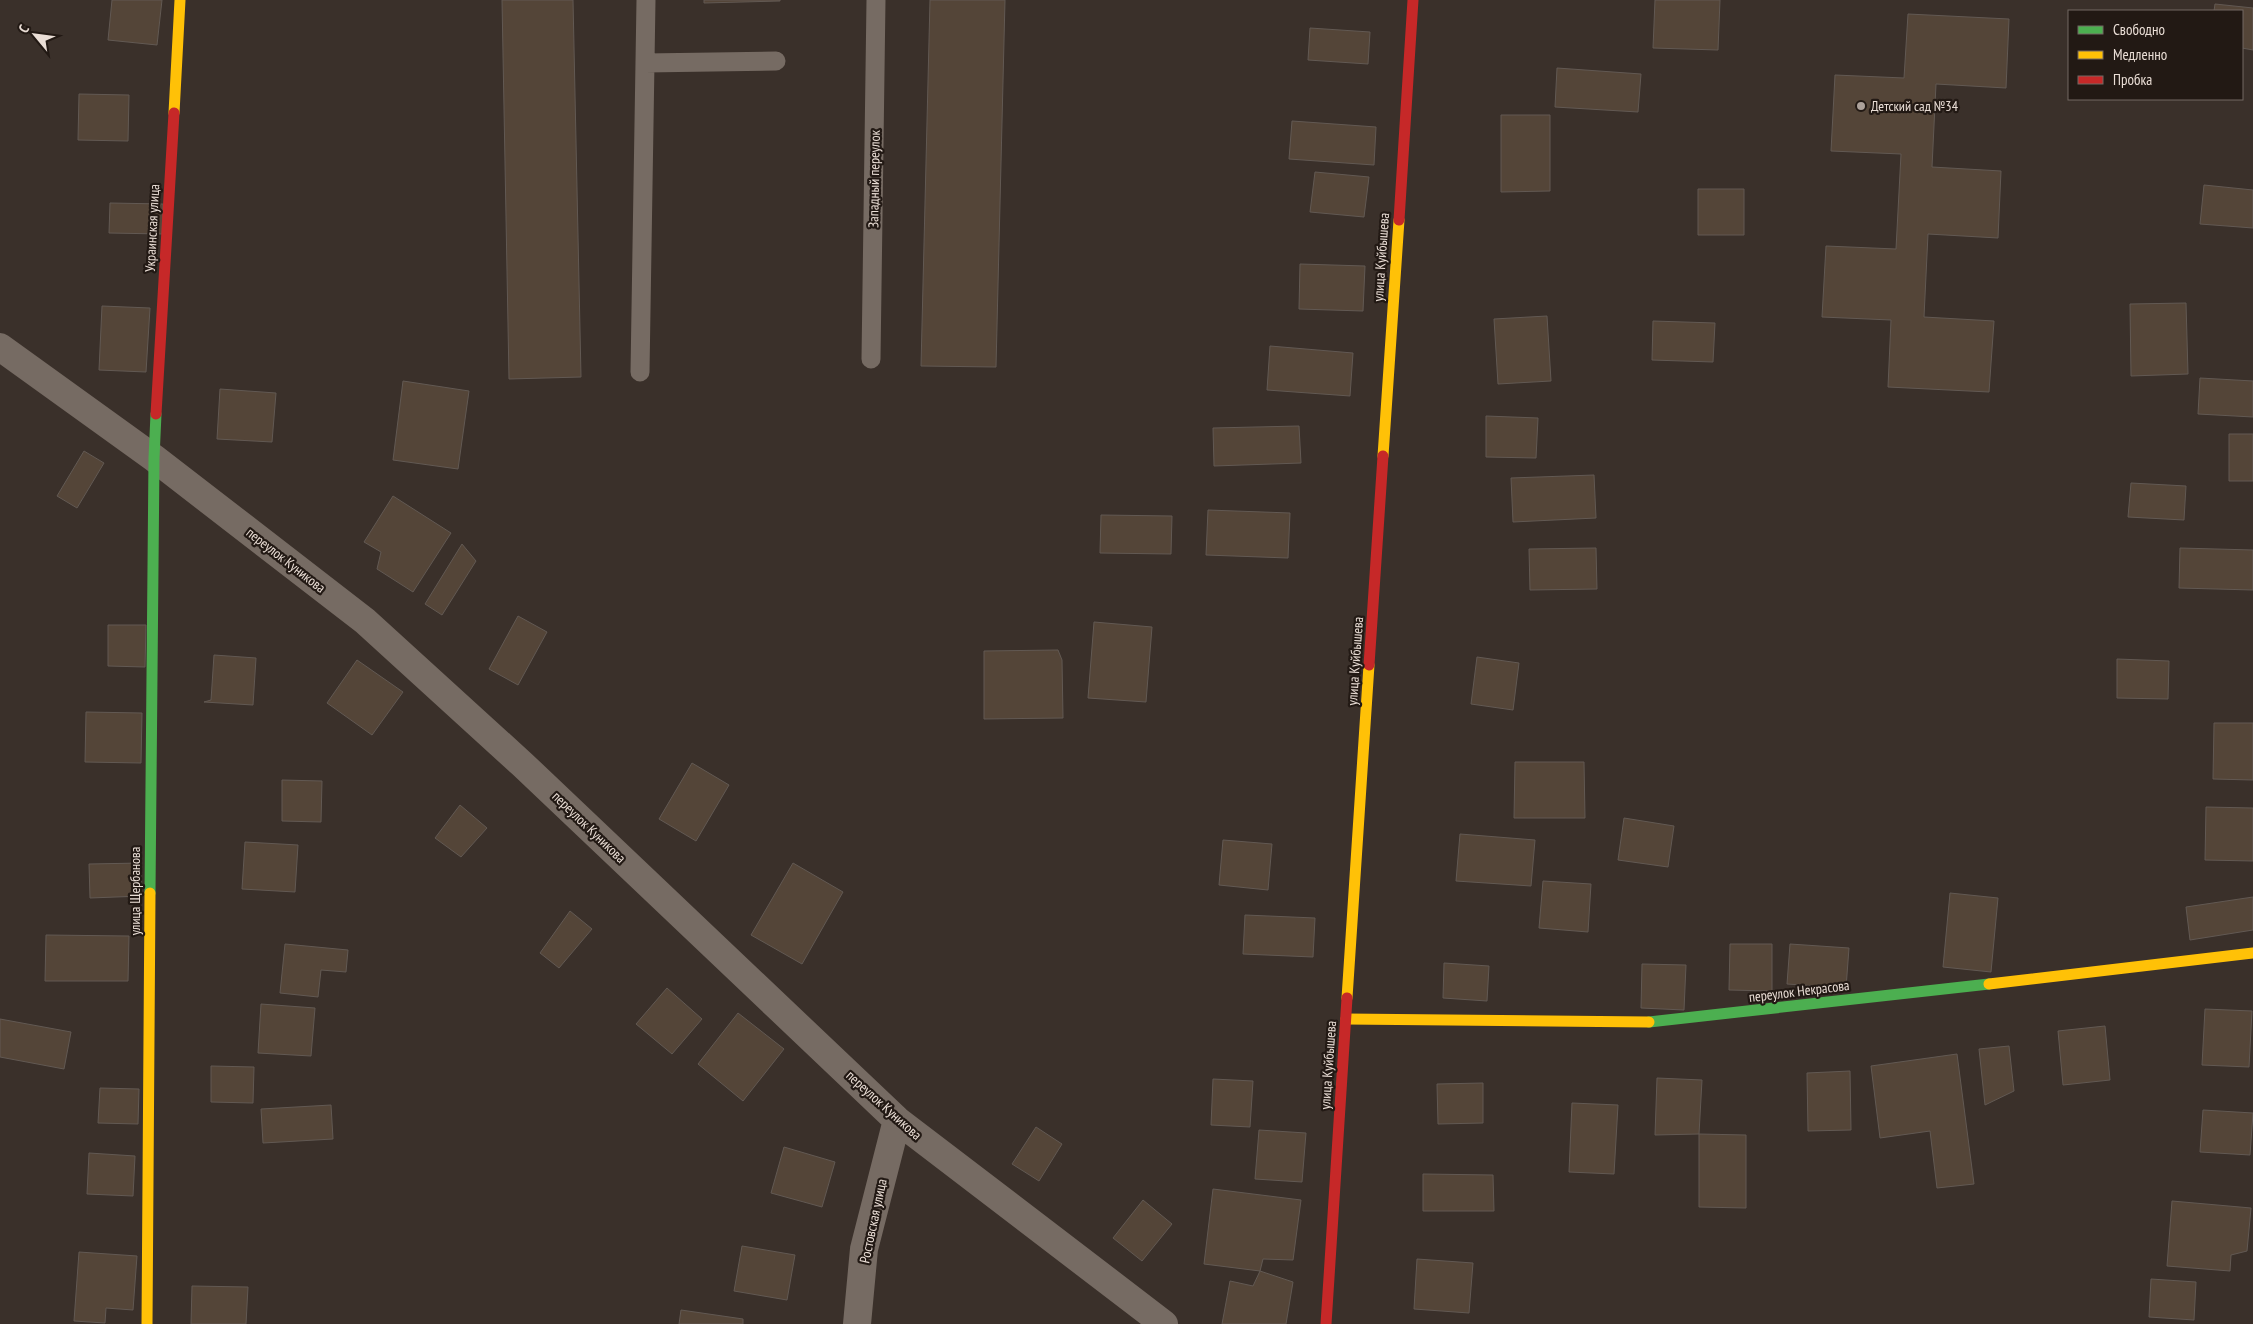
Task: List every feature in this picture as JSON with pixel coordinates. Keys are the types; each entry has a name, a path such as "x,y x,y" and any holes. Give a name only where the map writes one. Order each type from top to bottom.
{"street":[{"name":"Украинская улица","path":"154,458 180,0"},
{"name":"улица Куйбышева","path":"1326,1324 1413,0"},
{"name":"переулок Куникова","path":"0,347 154,458 365,621 522,764 897,1120 1164,1324"},
{"name":"улица Щербанова","path":"147,1324 154,458"},
{"name":"переулок Некрасова","path":"1346,1019 1657,1022 2253,953"},
{"name":"Ростовская улица","path":"857,1324 864,1249 897,1120"}],"lane":[{"path":"640,372 646,0"},
{"name":"Западный переулок","path":"871,359 876,0"},
{"path":"645,63 776,60"}],"building":[{"path":"112,0 162,0 157,45 108,40"},
{"path":"502,0 573,0 581,377 509,379"},
{"path":"704,0 780,0 780,1 704,3"},
{"path":"930,0 1005,0 996,367 921,366"},
{"path":"1655,0 1720,0 1718,50 1653,48"},
{"path":"2215,4 2253,8 2253,50 2243,48 2243,10 2214,10"},
{"path":"1908,14 2009,19 2006,88 1936,84 1932,167 2001,171 1998,238 1928,234 1924,317 1994,321 1989,392 1888,387 1891,320 1822,317 1826,246 1896,249 1901,154 1831,151 1835,75 1904,78"},
{"path":"1310,28 1370,32 1368,64 1308,60"},
{"path":"1557,68 1641,74 1638,112 1555,107"},
{"path":"79,94 129,95 128,141 78,140"},
{"path":"1501,115 1550,115 1550,191 1501,192"},
{"path":"1292,121 1376,127 1374,165 1289,159"},
{"path":"1315,172 1369,177 1364,217 1310,212"},
{"path":"2204,185 2253,190 2253,228 2200,224"},
{"path":"1698,189 1744,189 1744,235 1698,235"},
{"path":"110,203 163,204 162,234 109,233"},
{"path":"1300,264 1365,266 1363,311 1299,309"},
{"path":"2186,303 2188,374 2131,376 2130,304"},
{"path":"102,306 150,308 146,372 99,370"},
{"path":"1547,316 1551,381 1498,384 1494,319"},
{"path":"1653,321 1715,323 1713,362 1652,360"},
{"path":"1270,346 1353,353 1350,396 1267,390"},
{"path":"2200,378 2253,381 2253,417 2198,414"},
{"path":"403,381 469,391 458,469 393,460"},
{"path":"220,389 276,393 272,442 217,439"},
{"path":"1486,416 1538,418 1536,458 1486,457"},
{"path":"1299,426 1301,463 1214,466 1213,428"},
{"path":"2229,434 2253,434 2253,481 2229,481"},
{"path":"84,451 104,463 77,508 57,496"},
{"path":"1594,475 1596,518 1513,522 1511,478"},
{"path":"2131,483 2186,486 2184,520 2128,517"},
{"path":"393,496 451,533 413,592 377,569 381,552 364,542"},
{"path":"1208,510 1290,513 1288,558 1206,555"},
{"path":"1101,515 1172,516 1171,554 1100,553"},
{"path":"462,544 476,561 442,615 425,604"},
{"path":"1596,548 1597,589 1530,590 1529,549"},
{"path":"2180,548 2253,550 2253,590 2179,588"},
{"path":"518,616 547,632 518,685 489,669"},
{"path":"1094,622 1152,627 1146,702 1088,698"},
{"path":"108,625 146,625 145,667 108,666"},
{"path":"1058,650 1062,660 1063,718 984,719 984,651"},
{"path":"214,655 256,658 253,705 204,702 211,700"},
{"path":"1477,657 1519,663 1513,710 1471,704"},
{"path":"2117,659 2169,661 2168,699 2117,698"},
{"path":"357,660 403,692 372,735 327,703"},
{"path":"86,712 142,713 141,763 85,762"},
{"path":"2214,723 2253,723 2253,780 2213,779"},
{"path":"1515,762 1584,762 1585,818 1514,818"},
{"path":"692,763 729,785 696,841 659,819"},
{"path":"282,780 322,781 321,822 282,821"},
{"path":"460,805 487,828 461,857 435,838"},
{"path":"2206,807 2253,808 2253,861 2205,860"},
{"path":"1624,818 1674,826 1668,867 1618,860"},
{"path":"1460,834 1535,840 1531,886 1456,881"},
{"path":"1223,840 1272,844 1268,890 1219,885"},
{"path":"245,842 298,845 295,892 242,889"},
{"path":"141,863 142,896 90,898 89,864"},
{"path":"793,863 843,892 802,964 751,935"},
{"path":"1543,881 1591,884 1588,932 1539,928"},
{"path":"1950,893 1998,898 1991,972 1943,967"},
{"path":"2253,897 2253,930 2190,940 2186,907"},
{"path":"570,911 592,929 559,968 540,953"},
{"path":"1245,915 1315,918 1313,957 1243,954"},
{"path":"46,935 129,936 128,981 45,981"},
{"path":"285,944 348,950 346,972 321,970 318,997 280,993"},
{"path":"1730,944 1772,944 1772,991 1729,990"},
{"path":"1790,944 1849,948 1846,988 1787,984"},
{"path":"1444,963 1489,966 1487,1001 1443,998"},
{"path":"1642,964 1686,965 1684,1010 1641,1008"},
{"path":"667,988 702,1019 672,1054 636,1024"},
{"path":"261,1004 315,1008 311,1056 258,1053"},
{"path":"2205,1009 2252,1011 2249,1067 2202,1065"},
{"path":"738,1013 784,1049 743,1101 698,1064"},
{"path":"0,1019 71,1032 64,1069 0,1057"},
{"path":"2105,1026 2110,1080 2063,1085 2058,1031"},
{"path":"2009,1046 2014,1091 1985,1105 1979,1049"},
{"path":"1957,1054 1974,1184 1937,1188 1930,1131 1880,1138 1871,1066"},
{"path":"211,1066 254,1067 253,1103 211,1102"},
{"path":"1850,1071 1851,1130 1808,1131 1807,1073"},
{"path":"1657,1078 1702,1080 1699,1134 1655,1135"},
{"path":"1213,1079 1253,1081 1250,1127 1211,1125"},
{"path":"1483,1083 1483,1123 1438,1124 1437,1084"},
{"path":"100,1088 139,1089 138,1124 98,1123"},
{"path":"1572,1103 1618,1105 1614,1174 1569,1172"},
{"path":"331,1105 333,1139 263,1143 261,1109"},
{"path":"2203,1110 2253,1113 2250,1155 2200,1152"},
{"path":"1036,1127 1062,1144 1039,1181 1012,1164"},
{"path":"1259,1130 1306,1133 1302,1182 1255,1179"},
{"path":"1699,1134 1746,1135 1746,1208 1699,1207"},
{"path":"784,1147 835,1162 822,1207 771,1193"},
{"path":"89,1153 135,1156 133,1196 87,1194"},
{"path":"1423,1174 1493,1175 1494,1211 1423,1211"},
{"path":"1213,1189 1301,1200 1293,1260 1263,1259 1260,1271 1204,1264"},
{"path":"1143,1200 1172,1224 1142,1261 1113,1238"},
{"path":"2172,1201 2251,1208 2247,1251 2231,1255 2230,1271 2167,1266"},
{"path":"742,1246 795,1255 787,1300 734,1291"},
{"path":"79,1252 137,1256 133,1310 106,1308 105,1323 74,1321"},
{"path":"1417,1259 1473,1263 1469,1313 1414,1309"},
{"path":"1260,1271 1293,1282 1286,1324 1222,1324 1230,1281 1253,1286"},
{"path":"2151,1279 2196,1282 2194,1320 2149,1317"},
{"path":"192,1286 248,1287 246,1324 191,1324"},
{"path":"681,1310 743,1319 743,1324 679,1324"}],"traffic: fast":[{"path":"150,893 156,414"},
{"path":"1649,1022 1989,984"}],"traffic: slow":[{"path":"174,113 180,0"},
{"path":"1383,456 1399,220"},
{"path":"1347,998 1369,665"},
{"path":"147,1324 150,893"},
{"path":"1989,984 2253,953"},
{"path":"1346,1019 1649,1022"}],"traffic: jam":[{"path":"1399,220 1413,0"},
{"path":"156,414 174,113"},
{"path":"1369,665 1383,456"},
{"path":"1326,1324 1347,998"}],"place":[{"name":"Детский сад №34","path":"1861,106"}]}
